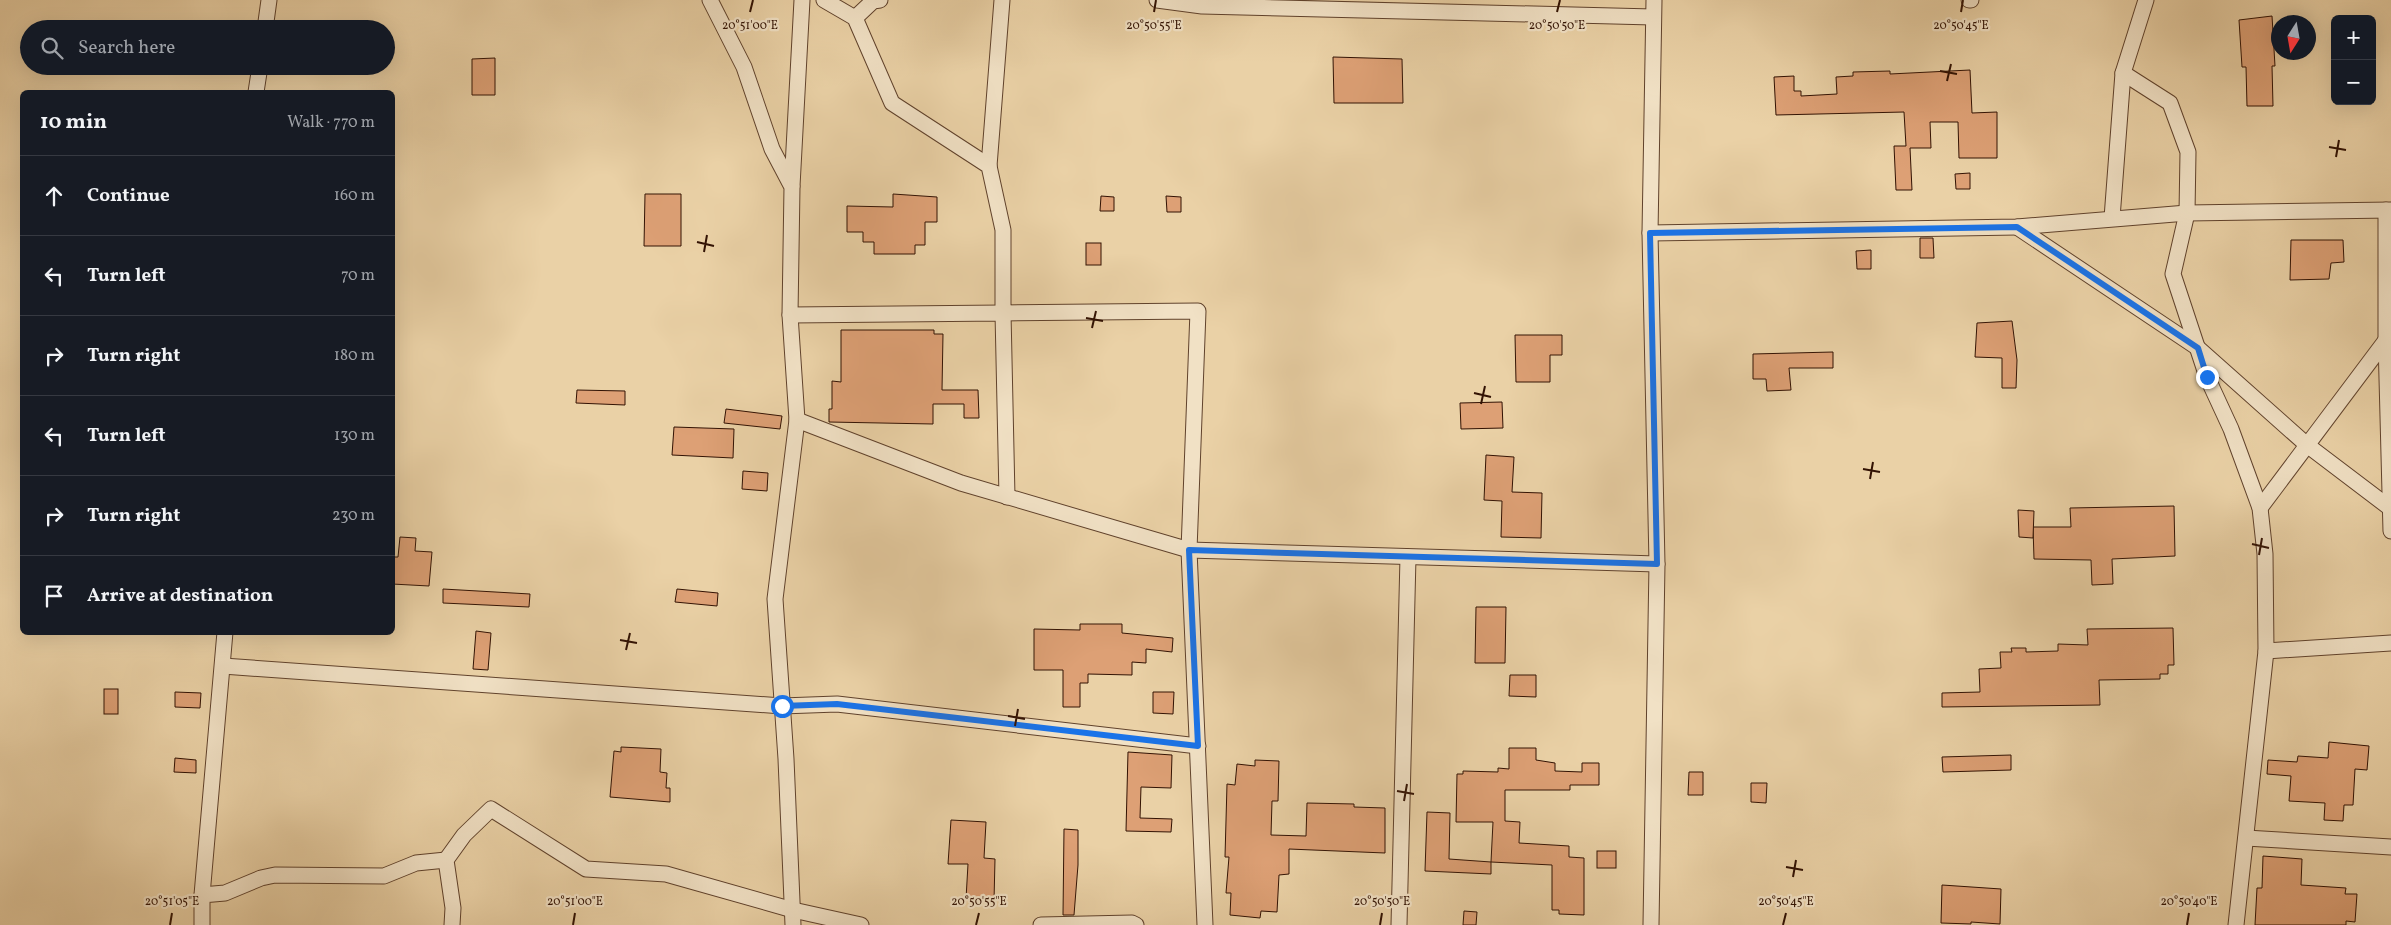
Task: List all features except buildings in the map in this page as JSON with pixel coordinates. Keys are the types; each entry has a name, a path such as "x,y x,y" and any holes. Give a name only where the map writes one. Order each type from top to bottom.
{"street":[{"path":"266,20 269,0"},
{"path":"710,0 744,67 772,149 792,187"},
{"path":"793,917 775,600 797,420 790,315 792,187 802,0"},
{"path":"824,0 855,18 892,103 989,166"},
{"path":"855,18 873,2 880,0"},
{"path":"1002,0 989,166 1003,230 1002,313 1008,497"},
{"path":"1157,0 1653,17"},
{"path":"1651,925 1657,564 1650,233 1654,0"},
{"path":"2112,218 2123,73 2146,0"},
{"path":"2123,73 2170,103 2188,152 2187,213 2173,274 2198,348 2260,508 2265,554 2266,650 2236,925"},
{"path":"256,90 259,75"},
{"path":"1650,233 2017,227 2187,213 2389,210 2386,340 2391,531"},
{"path":"2017,227 2198,348 2307,445 2390,508"},
{"path":"790,315 1198,311 1189,550 1205,925"},
{"path":"2260,508 2386,340"},
{"path":"797,420 961,483 1189,550 1657,564"},
{"path":"1399,925 1408,557"},
{"path":"202,925 202,895 225,635"},
{"path":"2266,650 2391,643"},
{"path":"223,666 782,706 837,704 1198,746"},
{"path":"452,925 453,908 446,860 464,835 491,809 586,869 666,874 793,917 861,925"},
{"path":"2246,838 2391,847"},
{"path":"202,895 226,893 261,878 275,875 384,876 416,863 446,860"},
{"path":"1041,925 1132,923 1136,925"}],"route":[{"path":"782,706 837,704 957,720 1085,732 1198,746 1189,550 1657,564 1650,233 2017,227 2198,348 2207,377"}]}
